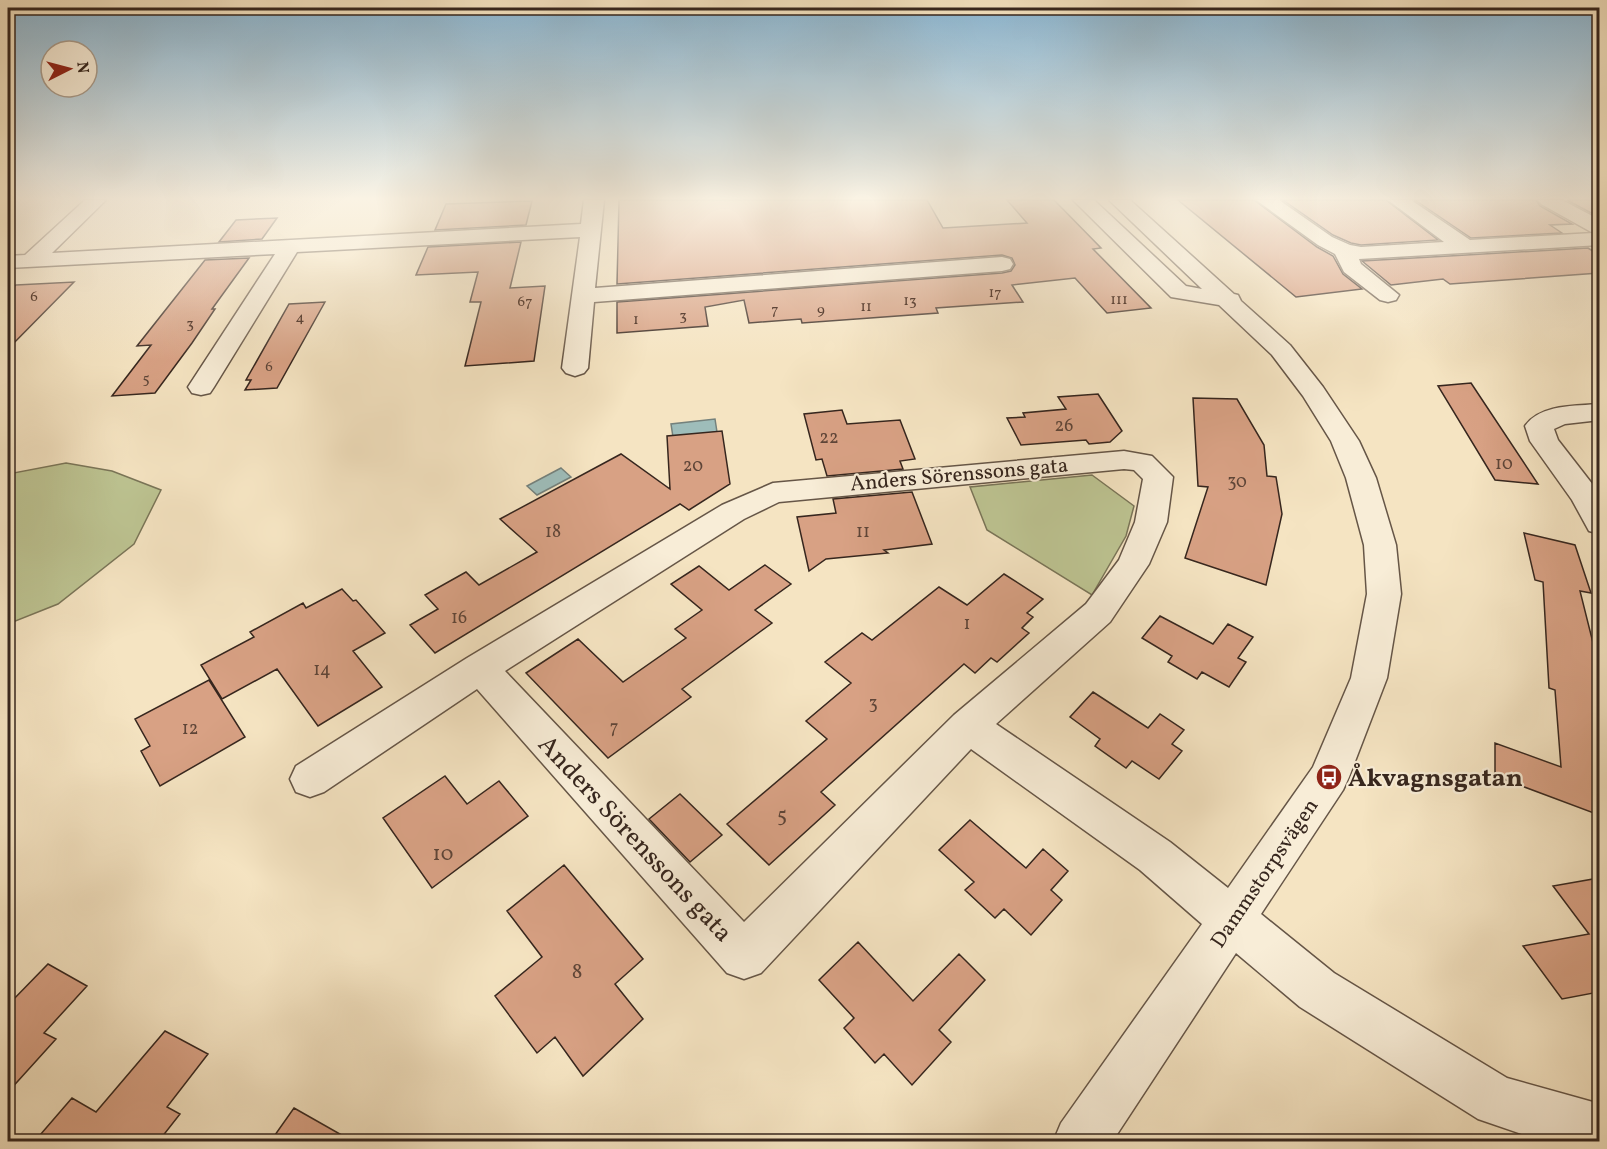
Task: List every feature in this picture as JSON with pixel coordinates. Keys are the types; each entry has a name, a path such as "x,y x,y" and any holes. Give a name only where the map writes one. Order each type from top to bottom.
{"street":[{"path":"31,261 39,254"},
{"path":"8,263 168,254"},
{"path":"201,387 286,254"},
{"path":"575,368 588,254"},
{"path":"1139,254 1179,292 1230,300"},
{"name":"Dammstorpsvägen","path":"1080,1142 1329,777 1369,678 1384,594 1380,545 1361,478 1345,441 1314,393 1281,350 1179,254"},
{"path":"1346,254 1352,267 1388,295"},
{"path":"583,296 1002,264"},
{"path":"1599,412 1559,416 1539,426 1544,441 1586,497 1599,524"},
{"name":"Anders Sörenssons gata","path":"310,779 480,668 733,512 773,493 1124,460 1142,462 1158,477 1151,522 1133,564 1098,613 968,726 744,956 480,668"},
{"path":"968,726 1155,856 1317,990 1496,1101 1599,1131"}],"green space":[{"path":"66,463 112,471 161,490 134,544 58,604 8,624 8,474"},
{"path":"1092,475 1134,506 1126,536 1092,595 987,530 970,487"}],"water":[{"path":"715,419 717,432 673,437 671,424"},
{"path":"561,468 571,477 537,495 527,486"}],"building":[{"path":"425,254 518,254 510,288 545,286 534,361 465,366 481,302 470,302 478,272 416,275"},
{"path":"618,254 1098,254 1151,308 1107,313 1075,278 1012,285 1023,302 936,308 938,313 802,323 801,319 749,323 744,300 705,307 708,326 617,333 617,302 1002,273 1011,271 1015,265 1012,258 1002,255 617,284"},
{"path":"1243,254 1329,254 1333,256 1343,274 1362,289 1296,297"},
{"path":"1490,254 1597,254 1599,255 1599,273 1450,284 1443,279 1391,285 1362,261"},
{"path":"249,258 155,393 112,396 151,345 137,346 205,260"},
{"path":"74,282 8,349 8,292 16,285"},
{"path":"325,302 277,388 245,390 251,380 246,380 289,304"},
{"path":"1471,383 1538,484 1495,480 1438,386"},
{"path":"1098,394 1122,431 1110,442 1089,444 1086,440 1021,445 1007,418 1025,417 1023,413 1066,409 1058,397"},
{"path":"1193,398 1237,399 1264,445 1267,476 1276,477 1282,514 1266,585 1185,558 1208,487 1198,486"},
{"path":"842,410 847,424 900,420 915,459 900,461 903,469 827,476 822,459 816,460 804,414"},
{"path":"722,431 730,484 689,510 680,504 435,653 410,625 438,609 425,595 466,572 479,585 537,552 500,519 621,454 670,489 667,436"},
{"path":"912,492 932,544 884,550 888,553 826,559 809,571 797,517 836,513 833,499"},
{"path":"1524,533 1575,545 1591,593 1580,591 1595,651 1599,652 1599,815 1495,776 1495,743 1561,767 1555,690 1549,688 1543,582 1535,580"},
{"path":"765,565 791,584 755,610 772,623 682,689 691,697 608,758 526,673 578,639 623,682 686,638 675,629 702,610 671,584 699,566 729,590"},
{"path":"1004,574 1043,599 1027,613 1033,617 1022,628 1029,633 997,662 991,658 975,673 964,664 821,792 835,805 769,865 727,824 827,739 806,721 851,683 825,662 862,633 872,640 939,587 967,605"},
{"path":"342,589 353,601 356,600 385,633 353,651 382,687 318,726 277,669 222,699 201,665 254,637 250,632 303,603 306,608"},
{"path":"1160,616 1213,644 1228,624 1253,637 1238,658 1246,662 1229,687 1202,672 1197,679 1168,662 1172,656 1142,638"},
{"path":"209,680 245,737 160,786 141,751 150,746 135,719"},
{"path":"1093,692 1148,728 1160,714 1184,730 1172,744 1182,751 1159,779 1132,761 1126,768 1095,746 1100,739 1070,717"},
{"path":"445,776 467,804 499,781 528,816 432,888 383,818"},
{"path":"680,794 722,835 690,862 649,819"},
{"path":"970,820 1026,868 1043,849 1068,871 1051,890 1062,900 1031,935 1004,909 995,918 965,890 974,882 939,850"},
{"path":"564,865 643,959 615,984 643,1019 583,1076 555,1037 537,1053 495,996 542,957 507,911"},
{"path":"1599,878 1599,992 1562,999 1523,946 1589,934 1553,886"},
{"path":"858,942 913,1001 959,954 985,980 939,1030 951,1042 912,1085 884,1054 875,1063 844,1028 854,1018 819,980"},
{"path":"48,964 87,986 44,1033 56,1039 8,1092 8,1005"},
{"path":"165,1031 208,1054 167,1107 180,1114 158,1142 34,1142 72,1098 96,1112"},
{"path":"294,1108 354,1142 270,1142"}],"place":[{"name":"Åkvagnsgatan","path":"1329,777"}]}
